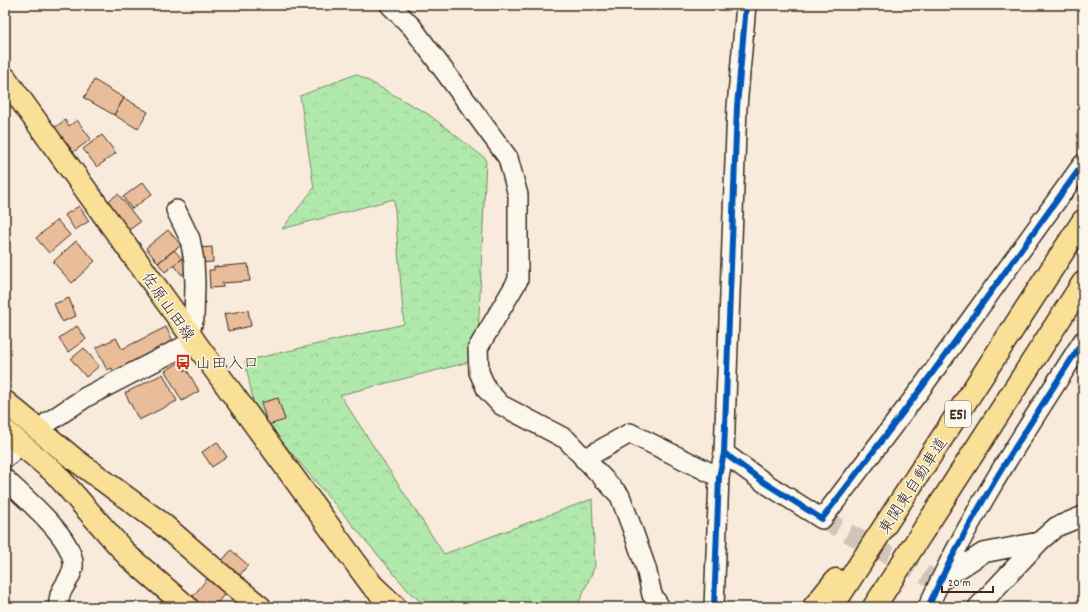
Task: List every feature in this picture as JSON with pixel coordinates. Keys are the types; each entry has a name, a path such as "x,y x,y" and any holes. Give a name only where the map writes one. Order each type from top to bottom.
{"main road":[{"name":"佐原山田線","path":"5,78 354,562 372,585 395,607"},
{"name":"東関東自動車道","path":"832,607 1083,221"},
{"name":"E51","path":"874,607 1083,283"},
{"path":"5,402 74,459 161,523 260,607"},
{"path":"5,431 54,472 128,556 186,607"},
{"path":"814,607 909,489"}],"street":[{"path":"390,5 412,27 508,158 518,195 518,280 478,348 478,372 487,390 501,405 566,440 620,496 646,568 652,595 660,607"},
{"path":"714,607 719,477 724,453 737,106 746,5"},
{"path":"724,453 765,483 822,519 920,390 1083,164"},
{"path":"47,422 86,397 191,338 194,318 194,261 190,239 176,210"},
{"path":"928,607 966,530 1005,463 1083,341"},
{"path":"584,459 630,433 719,477"},
{"path":"5,479 47,518 61,536 72,557 73,567 61,593 58,607"},
{"path":"978,607 1039,542 1056,527 1083,516"},
{"path":"939,582 983,553 1039,542"}],"green space":[{"path":"356,74 428,114 486,159 477,360 340,395 444,554 592,499 595,566 577,607 428,607 411,594 255,410 245,361 404,324 394,199 282,229 314,188 300,96"}],"building":[{"path":"94,80 124,98 114,115 84,98"},
{"path":"124,98 148,112 138,129 114,115"},
{"path":"65,120 69,126 77,120 91,139 72,153 53,129"},
{"path":"102,135 116,153 97,167 83,149"},
{"path":"143,182 152,194 132,209 123,197"},
{"path":"118,194 140,222 125,233 104,204"},
{"path":"79,206 89,221 75,230 65,215"},
{"path":"57,220 70,235 49,253 36,238"},
{"path":"168,230 181,245 158,263 146,248"},
{"path":"76,241 95,261 72,283 53,262"},
{"path":"212,247 213,262 197,263 196,248"},
{"path":"174,250 182,259 165,272 158,263"},
{"path":"183,258 191,268 182,275 174,265"},
{"path":"248,264 250,281 222,283 223,287 210,288 209,270 214,270 214,267"},
{"path":"69,298 76,316 62,322 54,304"},
{"path":"248,310 251,326 228,331 224,314"},
{"path":"77,326 86,339 68,352 59,338"},
{"path":"166,327 174,343 114,374 112,368 107,370 96,348 116,338 122,349"},
{"path":"84,348 99,366 86,377 71,359"},
{"path":"180,362 185,371 187,370 199,391 182,401 165,371"},
{"path":"163,374 177,401 139,420 125,393"},
{"path":"278,398 285,420 268,425 261,403"},
{"path":"217,442 227,457 212,467 202,452"},
{"path":"231,550 248,565 214,607 184,607"}],"tunnel":[{"path":"822,519 939,582"}],"cycle path":[{"path":"714,607 719,477 724,453 737,107 746,5"},
{"path":"724,453 765,483 822,519 920,390 1083,164"},
{"path":"928,607 944,572 981,504 1083,341"}],"place":[{"name":"山田入口","path":"183,362"}]}
